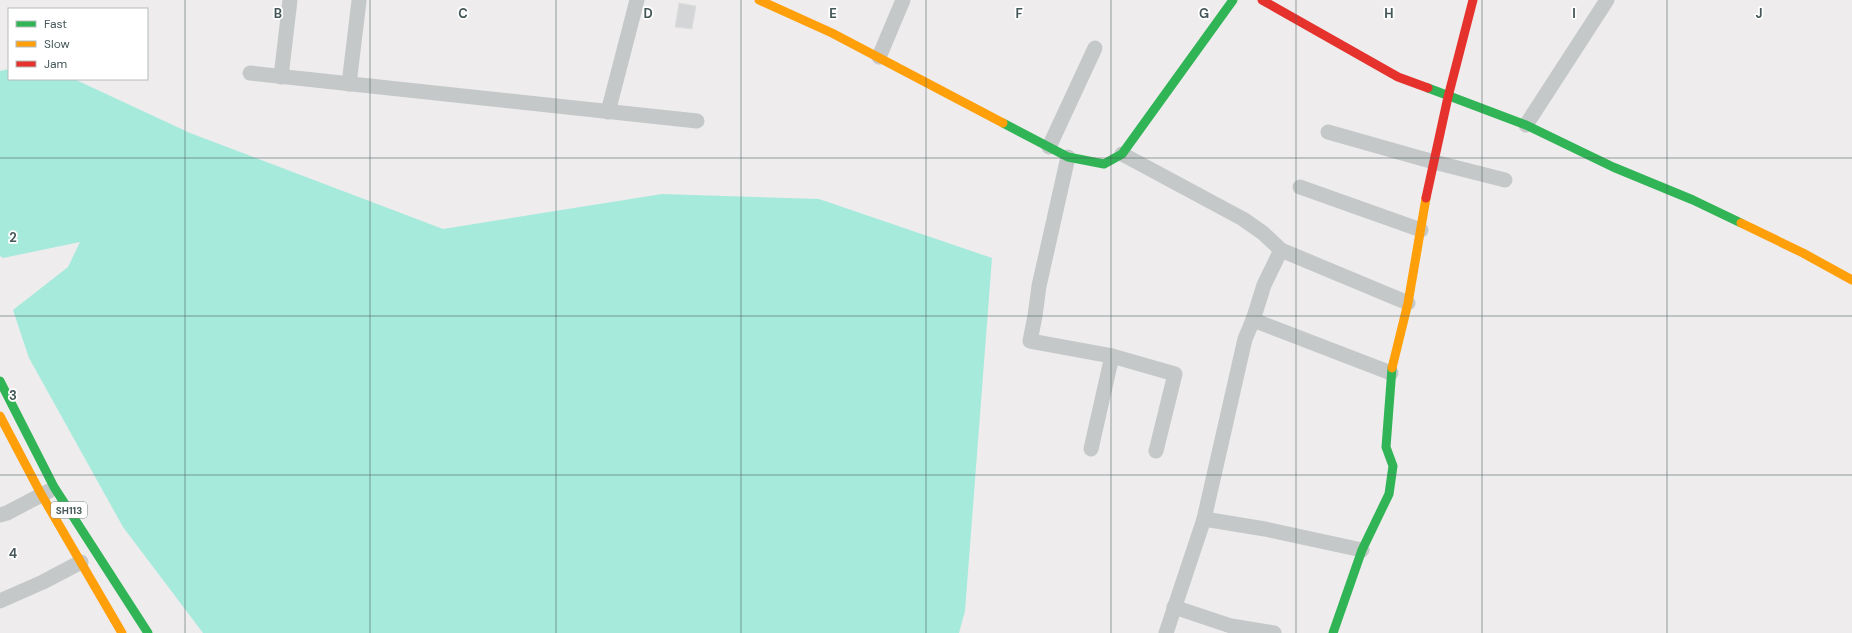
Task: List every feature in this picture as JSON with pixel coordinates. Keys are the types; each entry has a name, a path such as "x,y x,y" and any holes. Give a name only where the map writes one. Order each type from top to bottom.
{"street":[{"path":"281,76 290,0"},
{"path":"608,112 637,0"},
{"path":"759,0 879,56 1068,157 1104,164 1122,154 1233,0"},
{"path":"879,56 903,0"},
{"path":"1262,0 1398,77 1526,125 1613,167 1693,200 1803,253 1852,280"},
{"path":"1333,633 1362,550 1389,494 1393,466 1386,446 1391,373 1408,303 1434,162 1448,97 1472,0"},
{"path":"1526,125 1607,0"},
{"path":"349,84 359,1"},
{"path":"1049,147 1095,48"},
{"path":"250,73 697,121"},
{"path":"1328,132 1434,162 1505,180"},
{"path":"1122,154 1243,219 1263,233 1281,250 1408,303"},
{"path":"1068,157 1039,286 1036,316 1030,341 1112,356 1174,374 1156,451"},
{"path":"1300,187 1421,230"},
{"path":"1166,633 1204,519 1245,339 1253,320 1264,285 1281,250"},
{"path":"1253,320 1391,373"},
{"path":"1090,449 1112,356"},
{"name":"SH113","path":"0,381 54,487 148,633"},
{"name":"SH113","path":"0,416 41,494 122,633"},
{"path":"0,514 7,513 54,487"},
{"path":"1204,519 1265,529 1362,550"},
{"path":"0,601 43,582 81,562"},
{"path":"1174,607 1232,626 1274,633"}],"shaded area":[{"path":"8,69 8,80 76,80 190,133 443,229 662,194 819,199 992,258 965,611 959,633 203,633 123,527 29,358 13,310 68,267 80,242 3,258 0,256 0,71"}],"building":[{"path":"679,3 696,6 692,29 675,27"}],"traffic: fast":[{"path":"1003,123 1068,157 1104,164 1122,154 1233,0"},
{"path":"1428,88 1526,125 1613,167 1693,200 1741,223"},
{"path":"1333,633 1362,550 1389,494 1393,466 1386,447 1392,368"},
{"path":"0,381 54,487 148,633"}],"traffic: slow":[{"path":"759,0 832,33 1003,123"},
{"path":"1392,368 1408,303 1426,198"},
{"path":"1741,223 1803,253 1852,280"},
{"path":"0,416 41,494 122,633"}],"traffic: jam":[{"path":"1262,0 1398,77 1428,88"},
{"path":"1426,198 1448,97 1473,0"}]}
